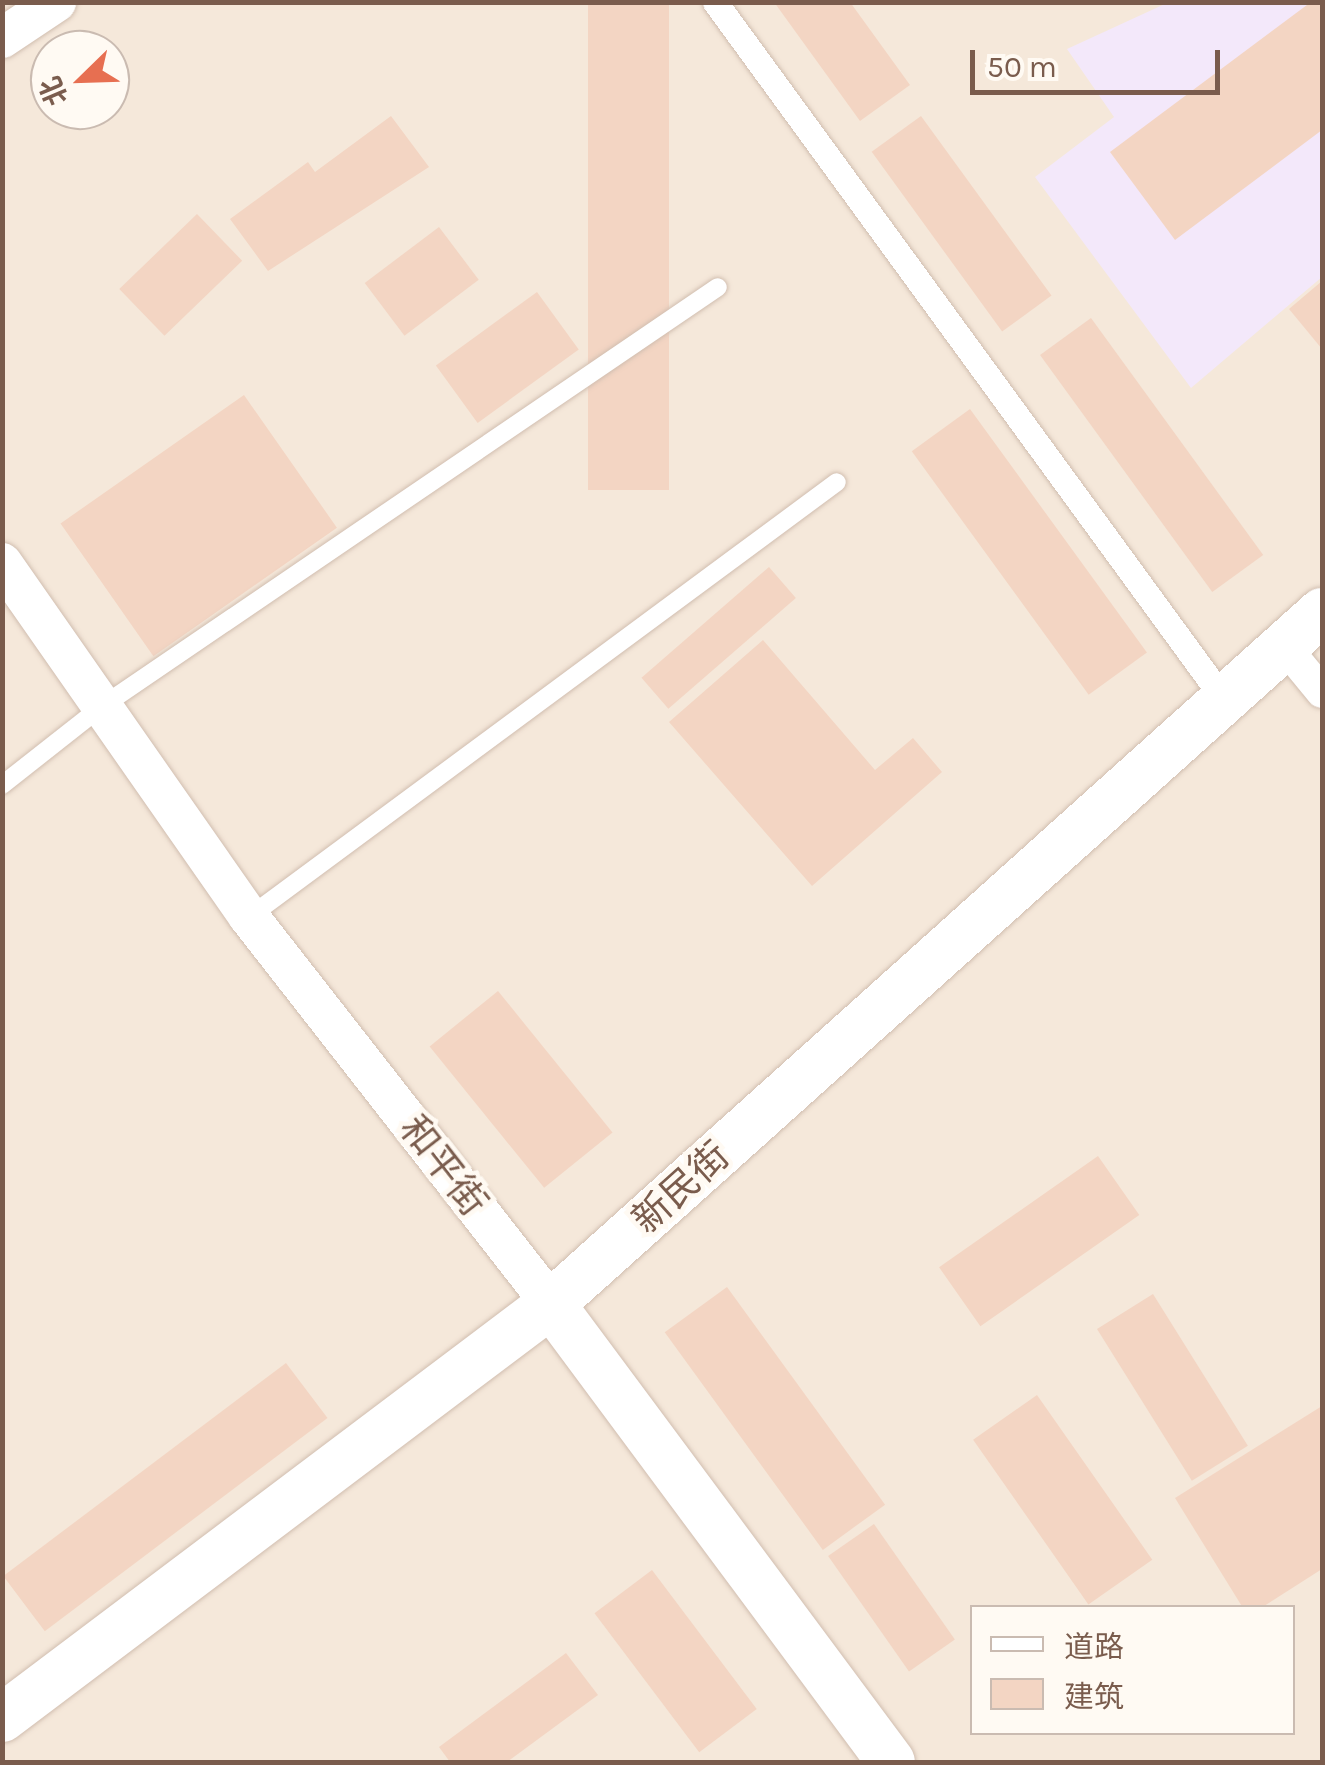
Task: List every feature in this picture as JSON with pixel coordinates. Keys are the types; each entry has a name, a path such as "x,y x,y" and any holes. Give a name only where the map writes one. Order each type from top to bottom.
{"main road":[{"name":"新民街","path":"2,1718 551,1304 1322,612"},
{"name":"和平街","path":"551,1304 891,1762"}],"street":[{"path":"2,38 56,2"},
{"path":"715,2 1225,701"},
{"name":"和平街","path":"2,563 249,917 551,1304"},
{"path":"1285,646 1322,692"}],"lane":[{"path":"2,785 102,708 718,287"},
{"path":"249,917 837,482"}],"shaded area":[{"path":"3,3 1322,3 1322,1762 3,1762"},
{"path":"1167,3 1322,3 1322,277 1191,388 1035,177 1114,117 1067,49"}],"building":[{"path":"588,2 669,2 669,490 588,490"},
{"path":"774,2 850,2 910,85 860,121"},
{"path":"1311,2 1322,2 1322,130 1175,240 1110,152"},
{"path":"391,116 429,167 268,271 230,219 308,162 315,172"},
{"path":"921,116 1051,296 1002,331 872,152"},
{"path":"197,214 242,261 164,336 119,289"},
{"path":"439,227 479,280 404,336 365,283"},
{"path":"1322,281 1322,349 1289,309"},
{"path":"537,292 579,349 478,423 436,365"},
{"path":"1091,318 1263,555 1212,592 1040,355"},
{"path":"244,395 337,528 153,656 61,523"},
{"path":"970,409 1147,653 1089,695 912,451"},
{"path":"769,567 796,598 668,709 641,678"},
{"path":"763,640 875,770 913,738 942,772 812,886 669,722"},
{"path":"498,991 613,1132 544,1188 430,1046"},
{"path":"1098,1156 1139,1215 980,1326 939,1267"},
{"path":"727,1287 885,1505 823,1550 665,1332"},
{"path":"1153,1294 1248,1446 1192,1481 1097,1329"},
{"path":"286,1363 328,1418 45,1631 3,1576"},
{"path":"1037,1395 1152,1560 1088,1604 973,1440"},
{"path":"1322,1406 1322,1569 1266,1605 1241,1605 1175,1498"},
{"path":"874,1524 955,1640 909,1672 828,1556"},
{"path":"652,1570 757,1709 699,1752 594,1613"},
{"path":"566,1653 598,1695 507,1762 450,1762 439,1747"}]}
